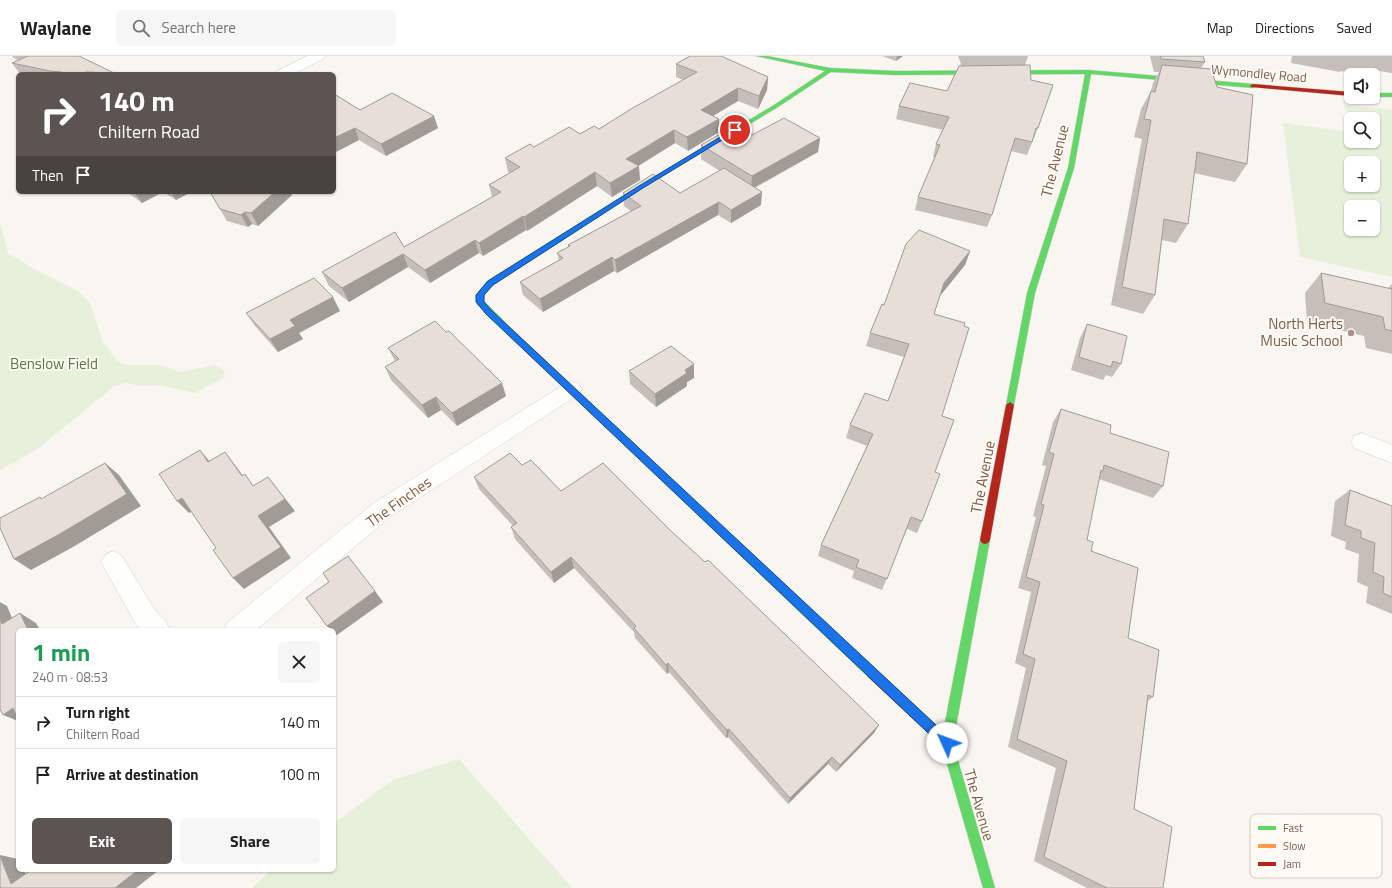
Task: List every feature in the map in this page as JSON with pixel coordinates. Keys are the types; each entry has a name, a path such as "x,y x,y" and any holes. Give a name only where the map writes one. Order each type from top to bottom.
{"street":[{"path":"286,72 318,56"},
{"name":"Wymondley Road","path":"759,56 830,70 895,73 1088,72 1175,78 1265,88 1344,94"},
{"path":"830,70 776,106 641,187 490,283 480,295 480,302 488,312 572,389 947,743"},
{"name":"The Avenue","path":"989,888 947,743 1031,294 1071,168 1088,72"},
{"path":"1380,95 1392,96"},
{"name":"The Finches","path":"239,628 382,510 572,389"},
{"path":"1362,442 1392,454"},
{"path":"113,562 146,618 155,628"}],"green space":[{"path":"1344,105 1392,110 1392,277 1300,257 1283,123 1344,131 1344,148 1380,148 1380,112 1347,112"},
{"name":"Benslow Field","path":"0,223 8,253 34,269 78,291 90,303 102,340 115,359 125,365 160,365 180,372 215,365 223,370 225,377 195,393 160,385 141,386 126,383 113,387 39,448 0,470"},
{"path":"459,759 572,888 252,888 269,872 336,872 336,822 393,780"}],"building":[{"path":"28,56 79,56 112,72 61,72 12,63"},
{"path":"690,56 721,56 768,77 759,96 738,88 701,110 719,119 687,137 674,130 626,159 639,166 610,183 595,172 524,217 523,216 479,243 475,240 425,270 403,254 342,288 322,272 395,232 404,247 501,192 489,185 520,167 505,158 530,144 534,147 569,127 580,134 594,126 599,129 697,72 676,64"},
{"path":"1160,56 1203,56 1205,62 1161,59"},
{"path":"1030,65 1031,80 1053,85 1032,142 1015,138 992,215 918,197 940,145 936,144 949,117 899,106 910,83 947,91 959,66"},
{"path":"1162,65 1211,69 1217,87 1253,95 1247,164 1197,152 1188,224 1164,219 1155,295 1122,287 1151,120 1144,119 1151,91 1155,92"},
{"path":"392,93 434,116 381,144 355,128 336,137 336,95 360,110"},
{"path":"784,118 820,138 752,176 701,145 734,126 752,135"},
{"path":"724,168 762,192 731,210 719,202 615,260 612,257 540,299 520,282 563,258 557,253 570,246 568,245 641,206 623,193 653,174 680,193"},
{"path":"211,194 273,194 251,213 245,212 241,215 220,209"},
{"path":"919,230 970,251 944,283 934,314 965,323 964,326 969,328 942,416 954,420 935,472 940,474 922,521 911,517 887,579 856,567 859,560 821,545 873,434 850,425 865,393 888,401 909,344 870,333 882,304 884,305 906,244"},
{"path":"1321,273 1392,289 1392,331 1385,329 1383,317 1325,303"},
{"path":"314,278 333,297 290,320 295,326 270,339 246,313"},
{"path":"435,321 446,332 449,331 502,383 452,413 436,397 422,405 385,367 399,359 388,348"},
{"path":"1087,324 1127,336 1121,364 1113,361 1111,367 1079,357"},
{"path":"671,346 694,364 685,370 687,373 655,394 629,371"},
{"path":"1061,409 1111,425 1110,433 1169,452 1163,486 1104,465 1103,471 1101,470 1087,540 1093,542 1091,551 1138,568 1128,638 1159,650 1153,697 1148,695 1134,809 1172,827 1163,888 1107,888 1044,857 1067,761 1017,739 1035,659 1023,654 1040,582 1026,577 1044,505 1041,504 1054,454 1049,452"},
{"path":"200,450 208,462 225,452 242,476 245,474 253,486 268,477 285,499 258,516 281,547 233,578 213,550 216,548 182,498 177,501 159,474"},
{"path":"510,453 522,465 531,460 561,491 603,463 672,532 705,562 708,560 879,725 840,765 832,757 790,798 668,663 666,665 634,628 636,626 571,557 551,572 511,527 517,523 474,477"},
{"path":"105,463 127,494 14,559 0,528 0,518 40,497 41,499"},
{"path":"1350,490 1392,506 1392,597 1383,593 1384,577 1373,572 1375,543 1361,538 1361,531 1345,525"},
{"path":"348,556 375,591 327,626 306,598 329,582 323,573"},
{"path":"20,613 27,628 16,628 16,715 13,708 3,715 0,709 0,619 2,624"},
{"path":"0,856 11,884 28,872 135,872 115,888 0,888"}],"traffic: fast":[{"path":"759,56 830,70 895,73 1088,72 1253,86"},
{"path":"509,331 480,302 480,295 490,283 641,187 776,106 830,70"},
{"path":"1010,405 1031,293 1071,168 1088,72"},
{"path":"1380,95 1392,95"},
{"path":"685,497 872,673"},
{"path":"985,540 947,743 989,888"}],"traffic: slow":[{"path":"509,331 685,497"}],"traffic: jam":[{"path":"1253,86 1344,93"},
{"path":"985,540 1010,405"},
{"path":"872,673 947,743"}],"place":[{"name":"North Herts Music School","path":"1351,333"}],"route":[{"path":"735,130 641,187 490,283 480,295 480,302 488,312 572,389 947,743"}]}
